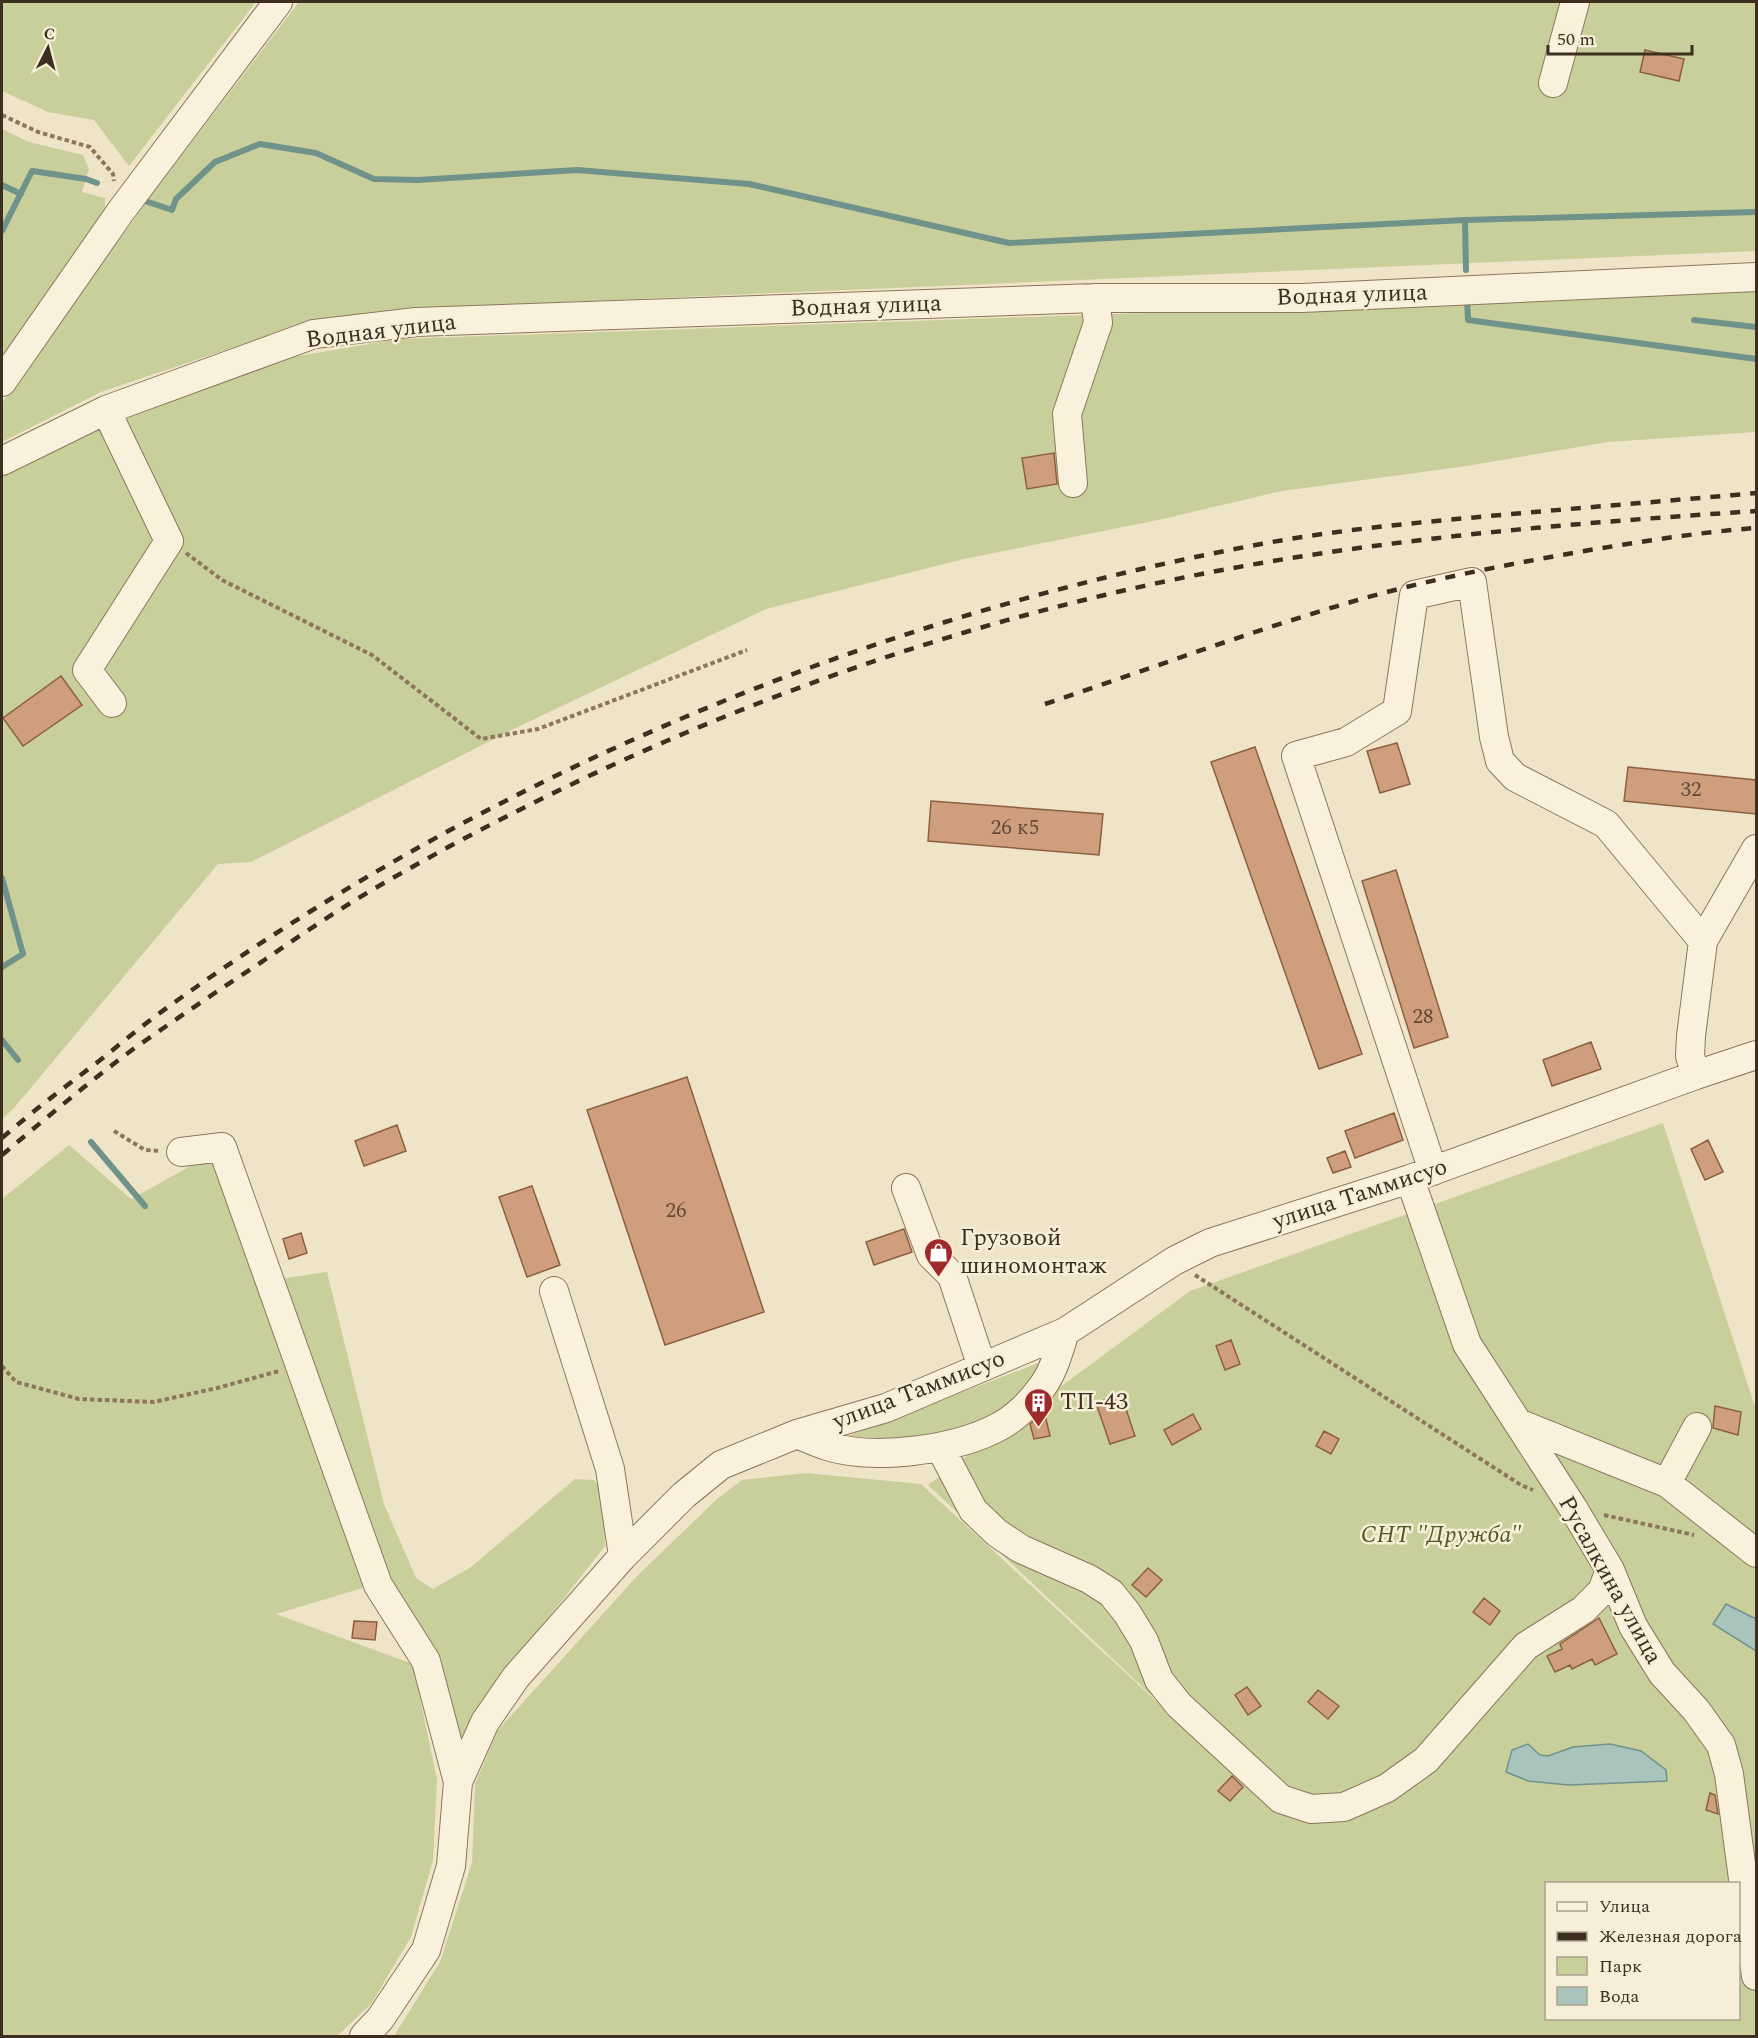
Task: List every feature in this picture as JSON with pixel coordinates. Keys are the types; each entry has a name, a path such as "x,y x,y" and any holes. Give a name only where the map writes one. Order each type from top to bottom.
{"street":[{"path":"2,382 122,211 278,2"},
{"path":"1553,83 1575,2"},
{"name":"Водная улица","path":"2,461 106,410 314,334 416,322 1095,298 1302,298 1756,276"},
{"path":"1073,483 1067,414 1098,323 1095,298"},
{"path":"106,410 169,541 87,670 112,703"},
{"name":"Русалкина улица","path":"1703,941 1606,824 1515,777 1500,761 1494,737 1472,582 1414,595 1397,711 1346,742 1296,756 1422,1175 1467,1344 1611,1570 1633,1626 1662,1673 1696,1710 1721,1745 1729,1774 1756,1976"},
{"path":"1696,1075 1690,1056 1691,1036 1703,941 1756,849"},
{"name":"улица Таммисуо","path":"364,2037 380,2019 426,1950 451,1866 458,1782 485,1722 516,1677 623,1556 684,1496 721,1465 797,1434 886,1408 1065,1332 1174,1262 1210,1243 1422,1175 1756,1055"},
{"path":"181,1152 222,1147 378,1585 426,1661 458,1782"},
{"path":"906,1188 932,1255 952,1276 982,1367"},
{"path":"554,1291 610,1469 623,1556"},
{"path":"797,1434 827,1446 858,1452 910,1451 940,1447 1002,1424 1030,1401 1043,1385 1065,1332"},
{"path":"1518,1423 1666,1483 1756,1553"},
{"path":"1666,1483 1697,1427"},
{"path":"940,1447 973,1510 997,1533 1021,1549 1089,1579 1111,1593 1127,1613 1144,1641 1159,1680 1179,1705 1281,1798 1311,1809 1344,1808 1387,1788 1426,1760 1527,1646 1583,1610 1602,1591 1611,1570"}],"path":[{"path":"2,115 38,132 90,147 112,174 122,211"},
{"path":"169,541 222,579 372,655 481,739 538,729 747,650"},
{"path":"114,1131 145,1150 181,1152"},
{"path":"1174,1262 1521,1485 1573,1508 1695,1536"},
{"path":"2,1366 16,1382 79,1399 154,1402 217,1388 300,1365"}],"green space":[{"path":"2,2 256,2 129,166 94,120 48,112 2,91"},
{"path":"299,2 1756,2 1756,251 403,309 282,331 101,392 2,442 2,403 156,189"},
{"path":"2,129 29,142 83,155 89,169 82,192 105,198 105,212 2,359"},
{"path":"1756,288 1756,432 1608,442 1467,466 1282,491 1158,520 964,559 766,609 524,724 251,862 218,864 14,1108 2,1119 2,471 109,417 292,357 398,339 1285,308"},
{"name":"СНТ \"Дружба\"","path":"1663,1123 1756,1410 1756,2036 394,2036 440,1962 472,1863 475,1784 498,1730 638,1575 717,1499 742,1480 806,1473 921,1484 1219,1759 928,1485 1190,1291"},
{"path":"69,1145 131,1199 212,1154 366,1587 276,1614 413,1664 437,1780 433,1860 411,1937 371,2004 337,2036 2,2036 2,1199"},
{"path":"327,1272 384,1504 416,1578 433,1589 471,1567 575,1479 594,1480 602,1491 605,1546 475,1711 459,1742 440,1655 393,1597 279,1279"},
{"path":"1046,1360 1023,1394 1005,1408 963,1428 917,1437 848,1436"}],"water":[{"path":"1726,1604 1756,1619 1756,1651 1713,1624"},
{"path":"1528,1744 1540,1755 1548,1756 1573,1747 1610,1744 1641,1751 1666,1770 1667,1781 1569,1785 1528,1781 1506,1772 1512,1750"}],"building":[{"path":"1645,50 1684,59 1679,81 1640,72"},
{"path":"1054,453 1057,484 1027,489 1022,458"},
{"path":"61,676 82,705 23,746 3,718"},
{"path":"1397,743 1410,784 1380,793 1367,751"},
{"path":"1255,747 1362,1054 1319,1069 1211,762"},
{"path":"1628,767 1756,780 1756,814 1624,801"},
{"path":"931,801 1103,814 1099,855 928,841"},
{"path":"1396,870 1448,1037 1414,1048 1362,881"},
{"path":"1591,1042 1601,1069 1552,1086 1543,1060"},
{"path":"687,1077 764,1312 665,1345 587,1110"},
{"path":"1394,1113 1403,1140 1355,1158 1345,1131"},
{"path":"397,1125 406,1151 364,1166 355,1141"},
{"path":"1708,1140 1723,1172 1705,1180 1691,1149"},
{"path":"1345,1151 1351,1167 1333,1173 1327,1158"},
{"path":"532,1186 560,1265 527,1277 499,1197"},
{"path":"904,1229 912,1252 874,1265 866,1242"},
{"path":"301,1233 307,1253 289,1259 283,1239"},
{"path":"1231,1340 1240,1364 1225,1370 1216,1346"},
{"path":"1121,1394 1135,1436 1110,1444 1096,1403"},
{"path":"1715,1406 1741,1412 1738,1435 1713,1428"},
{"path":"1193,1414 1201,1429 1172,1445 1164,1430"},
{"name":"ТП-43","path":"1045,1415 1050,1436 1034,1439 1030,1424"},
{"path":"1324,1431 1339,1439 1331,1454 1316,1446"},
{"path":"1148,1568 1162,1580 1146,1597 1132,1585"},
{"path":"1484,1598 1500,1611 1490,1625 1473,1612"},
{"path":"1599,1618 1617,1654 1595,1665 1592,1659 1572,1669 1570,1665 1555,1672 1547,1656 1562,1649 1560,1644"},
{"path":"354,1621 377,1622 375,1640 352,1638"},
{"path":"1247,1687 1261,1706 1248,1715 1235,1695"},
{"path":"1318,1690 1339,1706 1328,1719 1308,1702"},
{"path":"1232,1776 1243,1787 1230,1801 1218,1791"},
{"path":"1710,1793 1715,1795 1718,1814 1706,1810"}],"waterway":[{"path":"142,200 172,210 176,199 215,162 260,144 316,153 374,179 418,180 577,170 749,184 1009,243 1465,220 1756,212"},
{"path":"2,231 32,171 86,179 97,183"},
{"path":"2,185 21,194"},
{"path":"1465,220 1466,270"},
{"path":"1467,299 1468,320 1756,359"},
{"path":"1694,320 1756,327"},
{"path":"2,878 23,954 2,967"},
{"path":"2,1040 18,1060"},
{"path":"91,1142 145,1206"}],"railway":[{"path":"2,1138 175,1002 298,919 426,844 557,775 693,714 832,660 973,614 1116,575 1261,544 1403,524 1756,493"},
{"path":"2,1155 136,1047 368,892 476,832 570,785 666,741 764,701 862,665 963,633 1064,605 1240,567 1460,535 1756,511"},
{"path":"1045,704 1274,626 1410,586 1590,550 1694,534 1756,528"}],"place":[{"name":"Грузовой шиномонтаж","path":"939,1278"},
{"name":"ТП-43","path":"1039,1428"}]}
